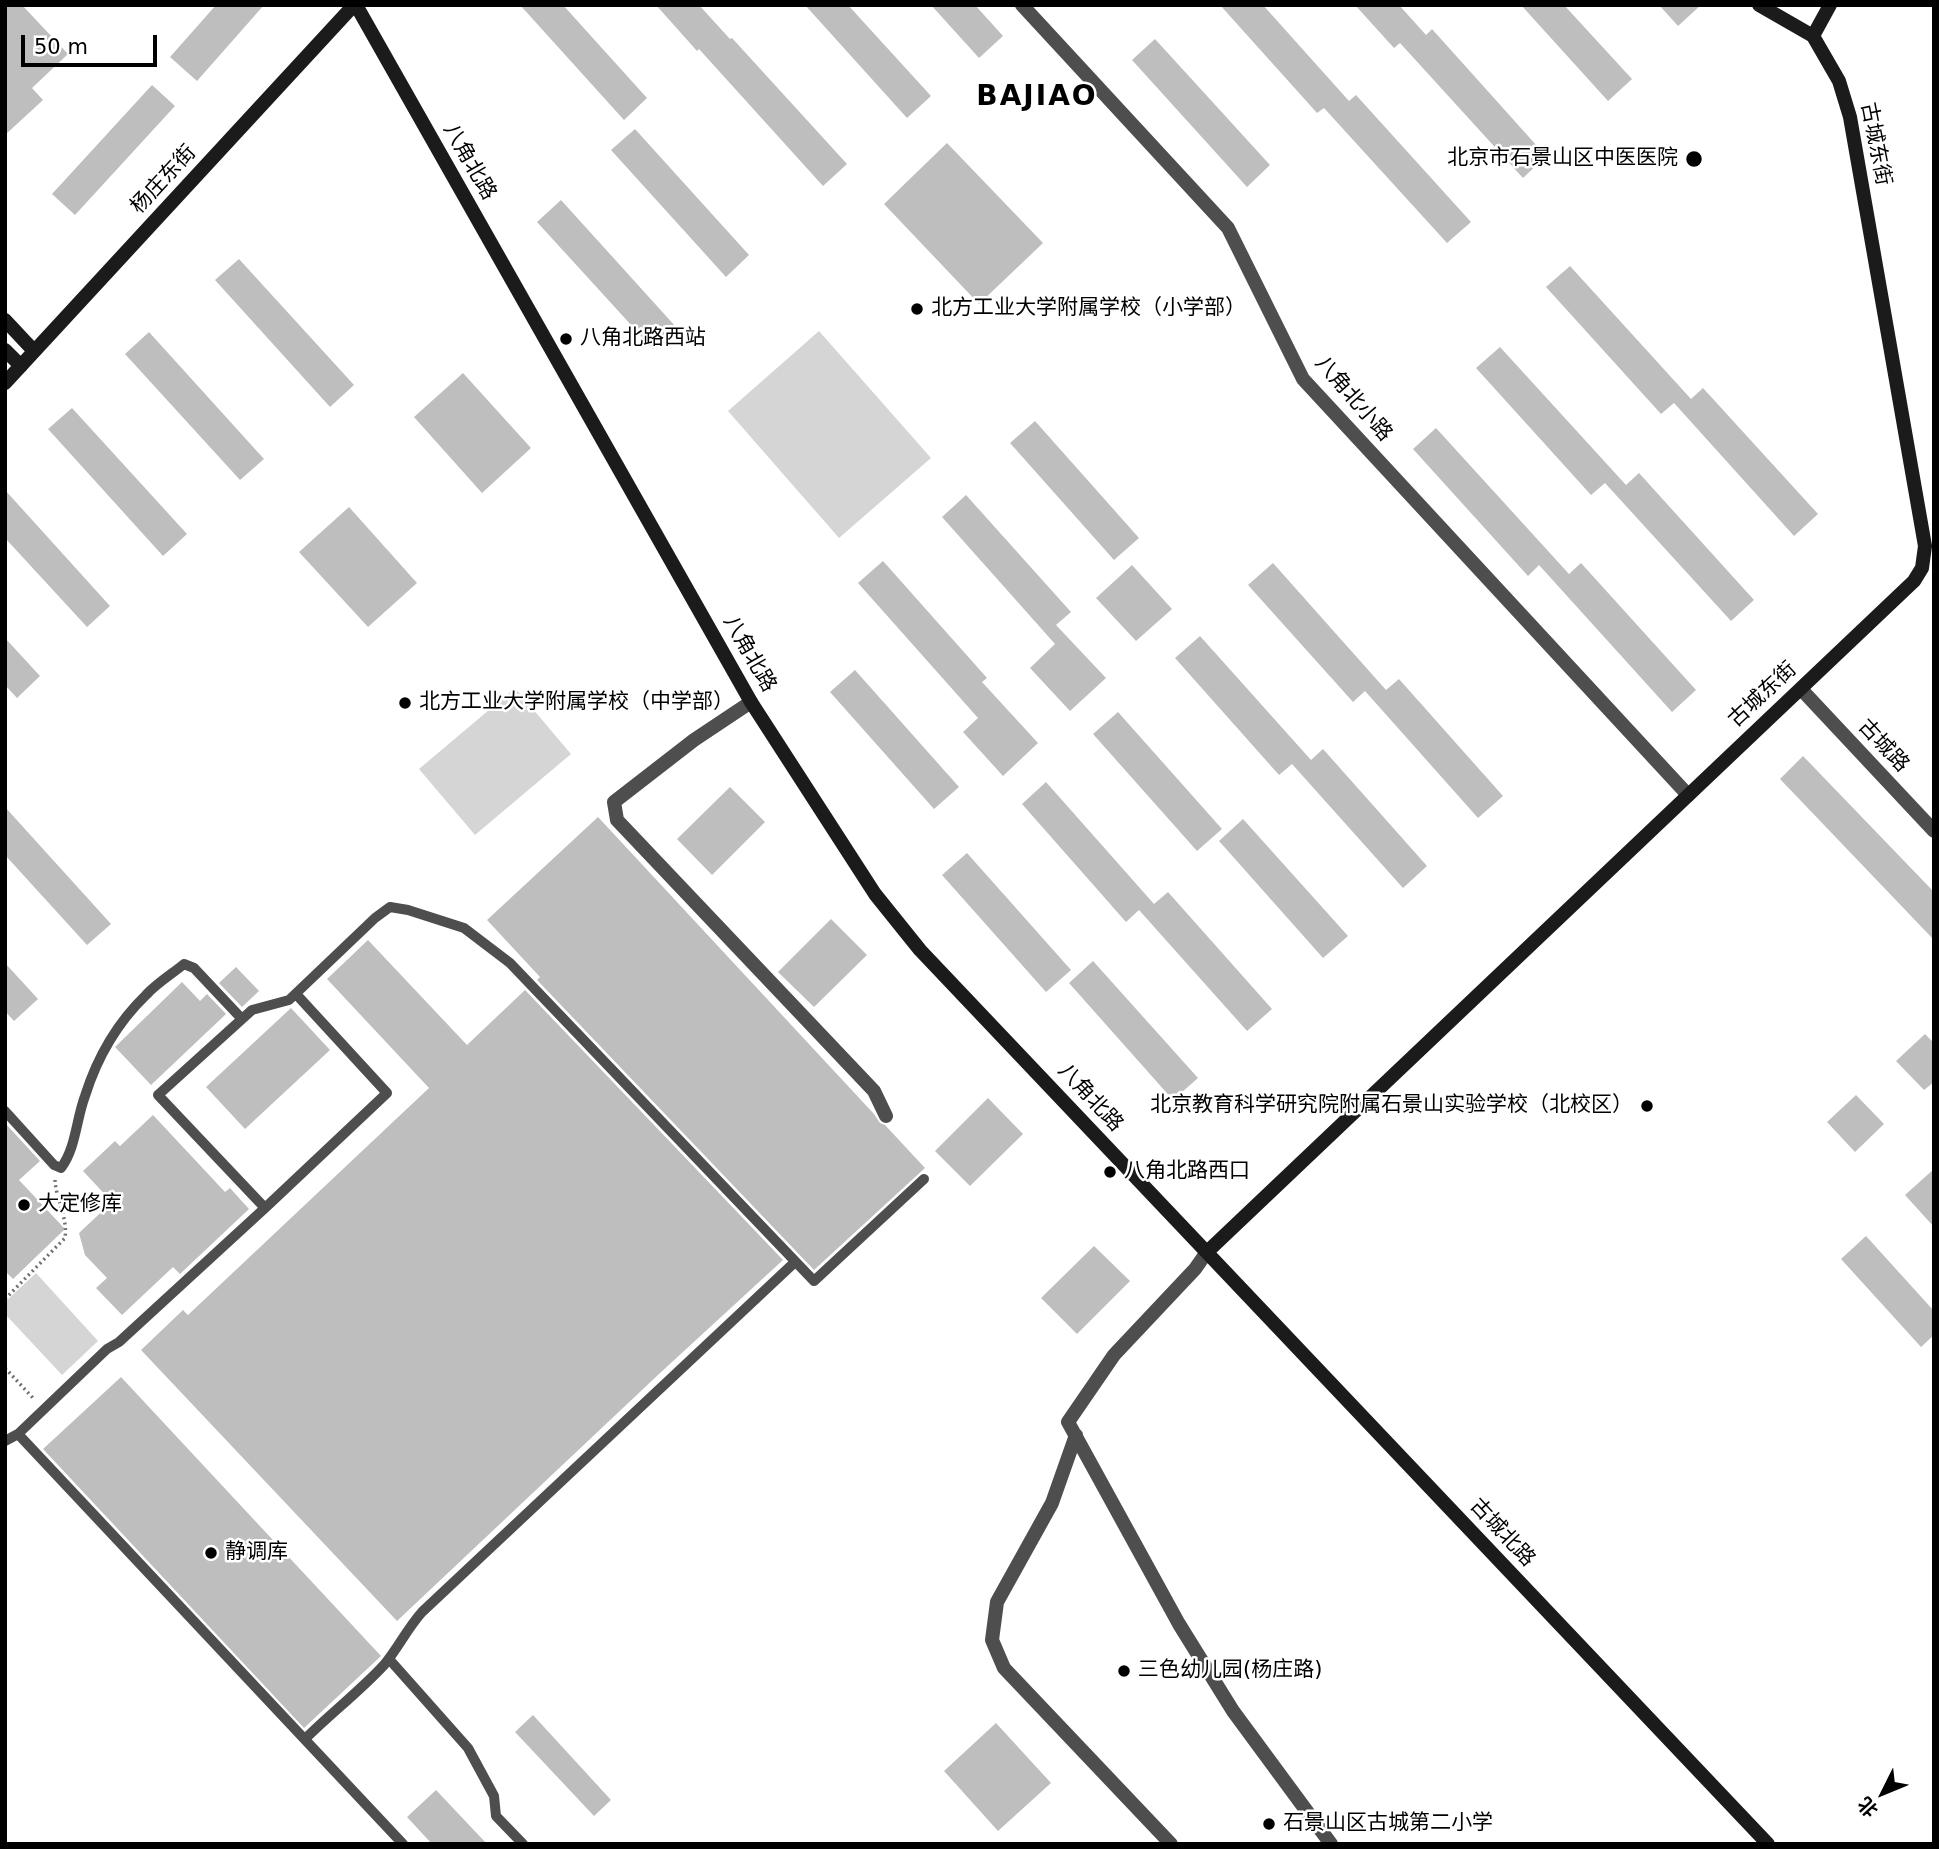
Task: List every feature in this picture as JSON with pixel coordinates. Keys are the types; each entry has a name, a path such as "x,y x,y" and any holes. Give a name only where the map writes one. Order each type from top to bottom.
{"street":[{"name":"杨庄东街","path":"5,383 355,5"},
{"name":"八角北路","path":"355,5 751,702 875,894 920,950 1207,1252"},
{"name":"八角北小路","path":"1022,5 1228,228 1303,379 1688,795"},
{"path":"1759,5 1813,36 1830,5"},
{"name":"古城东街","path":"1207,1252 1914,581 1922,568 1930,542 1850,117 1839,81 1813,36"},
{"path":"5,320 34,352"},
{"path":"5,350 21,366"},
{"name":"古城路","path":"1801,689 1934,831"},
{"path":"751,702 694,740 614,802 617,820 874,1091 886,1116"},
{"path":"1207,1252 1195,1269 1114,1355 1068,1422 1179,1624 1233,1711 1332,1844"},
{"name":"古城北路","path":"1207,1252 1768,1844"},
{"path":"1076,1435 1052,1503 997,1602 992,1640 1004,1668 1171,1844"}],"lane":[{"path":"265,1208 158,1095 252,1010 289,1000 390,907 464,928 510,963 814,1281 924,1179"},
{"path":"5,1111 54,1165 61,1168 69,1158 84,1097 114,1030 146,994 184,964 194,968 242,1019"},
{"path":"5,1441 18,1434 42,1408 265,1208 387,1093 296,994"},
{"path":"304,1739 389,1659 422,1612 795,1262"},
{"path":"18,1434 403,1844"},
{"path":"389,1659 468,1748 494,1796 496,1816 523,1844"}],"path":[{"path":"5,1299 65,1238 66,1227 56,1192 54,1165"},
{"path":"5,1368 42,1408"}],"shaded area":[{"path":"819,331 931,458 839,538 728,411"},
{"path":"515,688 571,754 475,835 419,769"},
{"path":"36,1273 98,1341 62,1375 5,1314 5,1302"}],"building":[{"path":"5,5 22,5 68,54 32,88 43,100 5,135"},
{"path":"216,5 264,5 197,81 170,57"},
{"path":"520,5 563,5 647,98 624,120"},
{"path":"656,5 699,5 847,164 823,186"},
{"path":"805,5 848,5 931,96 907,118"},
{"path":"931,5 975,5 1003,36 979,58"},
{"path":"1220,5 1263,5 1349,101 1356,95 1471,222 1447,243 1324,108 1317,113"},
{"path":"1355,5 1399,5 1426,35 1432,29 1546,156 1523,178 1400,43 1394,48"},
{"path":"1521,5 1564,5 1632,79 1608,101"},
{"path":"1659,5 1701,5 1678,26"},
{"path":"1155,39 1270,165 1247,187 1132,60"},
{"path":"152,85 175,106 75,215 52,194"},
{"path":"635,129 749,255 726,277 611,150"},
{"path":"947,143 1043,243 979,304 884,204"},
{"path":"561,200 676,327 653,349 537,222"},
{"path":"239,259 354,385 330,407 215,280"},
{"path":"1570,266 1691,399 1703,388 1818,514 1794,536 1674,403 1661,414 1546,287"},
{"path":"149,332 264,459 240,480 125,354"},
{"path":"1500,347 1626,485 1639,473 1754,600 1731,621 1605,483 1591,495 1476,368"},
{"path":"463,373 531,448 482,493 414,417"},
{"path":"72,408 187,534 163,556 48,429"},
{"path":"1035,421 1139,538 1114,560 1010,443"},
{"path":"1436,428 1569,574 1581,563 1696,690 1672,712 1539,565 1528,576 1413,449"},
{"path":"5,490 110,606 87,627 5,538"},
{"path":"966,495 1071,612 1056,625 1106,678 1070,711 1030,668 1055,644 942,517"},
{"path":"349,507 417,583 368,627 299,552"},
{"path":"883,561 987,678 982,682 1038,743 1003,776 963,732 978,718 858,583"},
{"path":"1273,563 1386,690 1399,679 1503,796 1478,818 1365,691 1353,702 1248,585"},
{"path":"1132,565 1172,609 1136,641 1096,598"},
{"path":"1200,636 1311,760 1323,749 1427,866 1403,888 1292,764 1279,775 1175,658"},
{"path":"5,638 40,676 17,698 5,685"},
{"path":"855,670 959,787 934,809 830,692"},
{"path":"1118,712 1222,829 1197,851 1093,734"},
{"path":"1803,756 1934,892 1934,940 1780,779"},
{"path":"1046,782 1154,904 1168,892 1272,1009 1247,1031 1139,910 1126,922 1022,804"},
{"path":"730,787 765,822 712,875 677,839"},
{"path":"5,807 111,924 87,945 5,855"},
{"path":"598,817 880,1123 885,1125 925,1168 814,1270 537,980 540,977 487,920"},
{"path":"1243,819 1348,936 1323,958 1219,841"},
{"path":"967,853 1071,970 1046,992 942,875"},
{"path":"831,919 867,955 814,1007 778,972"},
{"path":"368,940 467,1045 525,990 783,1260 397,1621 141,1350 183,1310 188,1315 429,1088 327,979"},
{"path":"1093,961 1198,1078 1173,1100 1069,983"},
{"path":"5,963 38,999 14,1021 5,1011"},
{"path":"236,967 259,991 242,1007 219,983"},
{"path":"182,982 200,1001 207,994 226,1014 151,1085 115,1047"},
{"path":"291,1008 330,1050 245,1129 206,1087"},
{"path":"1925,1034 1934,1043 1934,1082 1924,1090 1896,1061"},
{"path":"1856,1095 1884,1124 1855,1152 1827,1122"},
{"path":"988,1098 1023,1134 970,1186 935,1151"},
{"path":"153,1115 225,1192 230,1188 249,1209 180,1274 173,1267 122,1315 96,1288 107,1278 85,1255 79,1233 112,1202 83,1171 115,1141 120,1146"},
{"name":"大定修库","path":"5,1123 40,1161 19,1180 65,1229 13,1279 5,1271"},
{"path":"1934,1169 1934,1227 1905,1195"},
{"path":"1866,1236 1934,1311 1934,1335 1921,1347 1841,1259"},
{"path":"1094,1246 1130,1281 1077,1334 1041,1298"},
{"name":"静调库","path":"121,1377 381,1656 304,1728 43,1449"},
{"path":"533,1715 611,1800 594,1816 515,1732"},
{"path":"996,1723 1051,1783 998,1831 944,1771"},
{"path":"436,1790 487,1844 432,1844 407,1817"}],"place":[{"name":"北京市石景山区中医医院","path":"1694,159"},
{"name":"北方工业大学附属学校（小学部）","path":"917,309"},
{"name":"八角北路西站","path":"566,339"},
{"name":"北方工业大学附属学校（中学部）","path":"405,703"},
{"name":"北京教育科学研究院附属石景山实验学校（北校区）","path":"1647,1106"},
{"name":"八角北路西口","path":"1110,1172"},
{"name":"大定修库","path":"24,1205"},
{"name":"静调库","path":"211,1553"},
{"name":"三色幼儿园(杨庄路)","path":"1124,1671"},
{"name":"石景山区古城第二小学","path":"1269,1824"}],"district":[{"name":"BAJIAO","path":"1037,98"}]}
